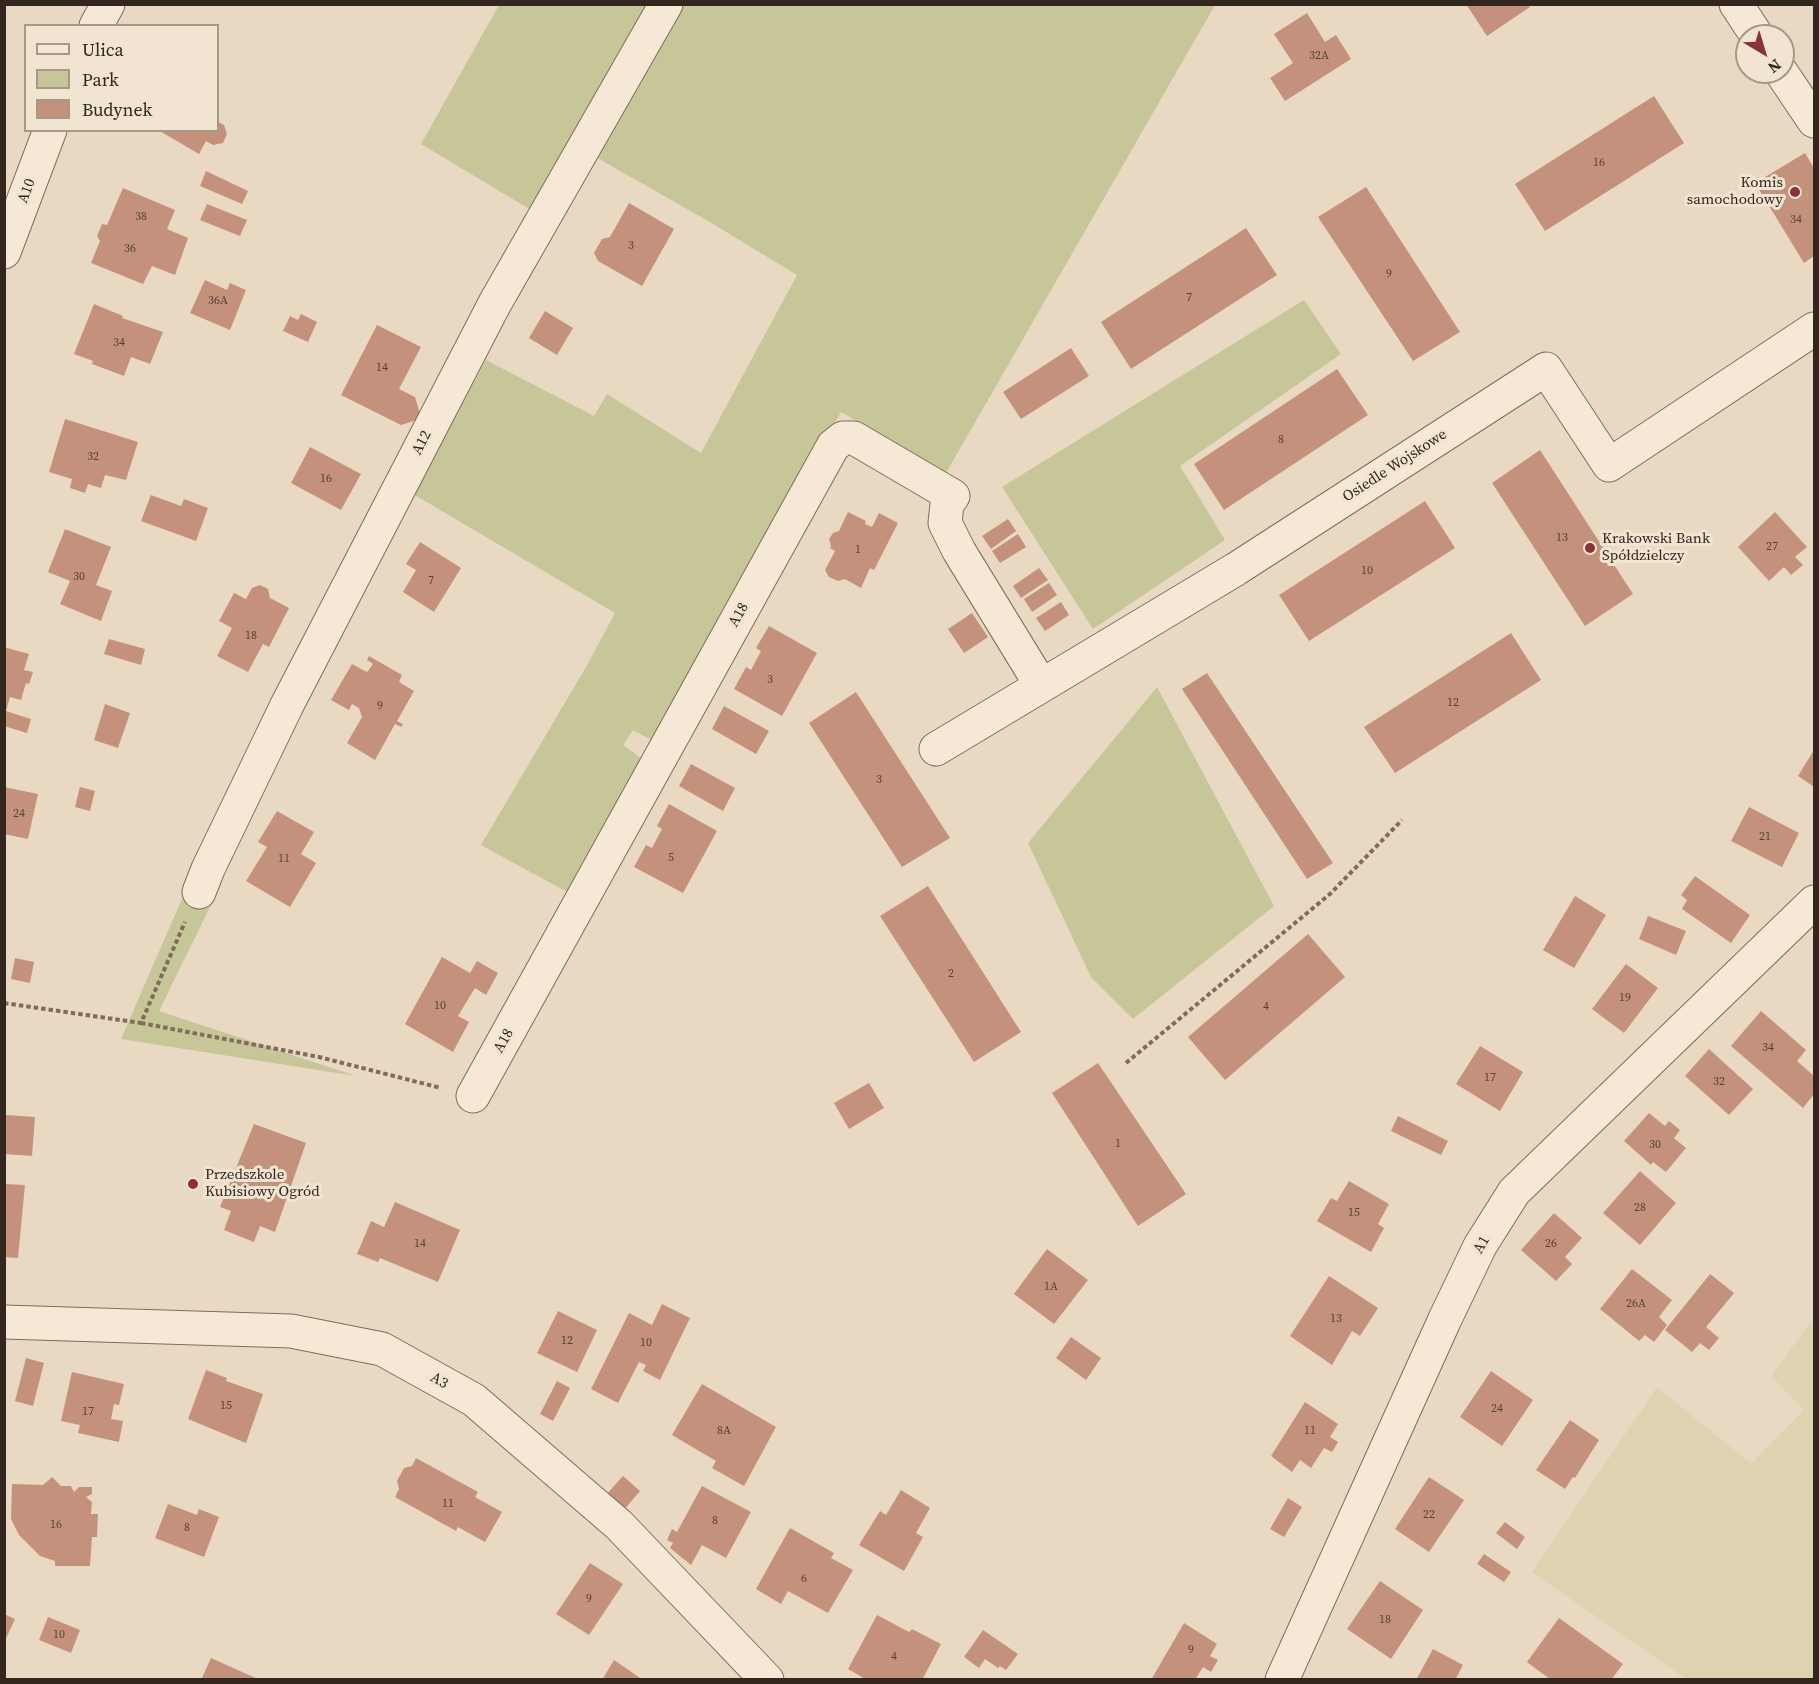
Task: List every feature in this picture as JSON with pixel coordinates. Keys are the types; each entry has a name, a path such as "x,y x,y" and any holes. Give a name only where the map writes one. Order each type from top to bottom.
{"street":[{"path":"97,24 108,4"},
{"name":"A12","path":"199,892 287,705 495,303 666,4"},
{"path":"1736,4 1749,24"},
{"path":"1789,84 1815,121"},
{"name":"A10","path":"4,252 49,132"},
{"name":"Osiedle Wojskowe","path":"936,749 1236,569 1546,369 1609,465 1815,329"},
{"name":"A18","path":"473,1096 833,446 843,438 854,438 953,496 947,504 945,523 959,551 1041,685"},
{"name":"A1","path":"1282,1680 1460,1288 1480,1246 1514,1192 1815,902"},
{"name":"A3","path":"4,1322 291,1331 382,1349 474,1400 501,1423 619,1525 767,1680"}],"path":[{"path":"1126,1063 1330,894 1402,820"},
{"path":"141,1023 199,892"},
{"path":"4,1003 141,1023 319,1057 473,1096"}],"shaded area":[{"path":"1811,1322 1814,1325 1814,1679 1686,1679 1532,1572 1657,1387 1751,1464 1804,1410 1771,1376"}],"green space":[{"path":"499,5 652,5 531,210 421,144"},
{"path":"681,5 1215,5 946,473 841,412 655,742 633,730 623,745 644,760 569,893 481,845 586,667 615,613 413,494 486,360 594,416 607,394 701,453 797,275 594,156"},
{"path":"1304,300 1341,354 1180,466 1225,540 1093,629 1002,487"},
{"path":"1157,687 1274,906 1133,1019 1091,977 1028,843"},
{"path":"185,892 211,905 159,1011 356,1076 121,1039"}],"building":[{"path":"1466,4 1528,4 1530,7 1487,36"},
{"path":"1307,13 1325,42 1336,35 1351,59 1285,101 1270,78 1293,63 1274,34"},
{"path":"1654,96 1684,143 1545,231 1515,184"},
{"path":"219,122 224,125 227,134 223,143 213,145 206,141 199,154 161,132 219,132"},
{"path":"1805,153 1814,168 1814,256 1804,263 1755,183"},
{"path":"206,171 248,191 242,204 200,186"},
{"path":"1366,187 1460,332 1413,361 1318,217"},
{"path":"123,188 175,210 167,229 188,238 175,275 152,266 143,284 91,263 100,241 97,236 102,224 107,225"},
{"path":"629,203 674,229 642,286 598,261 594,253 602,239 610,237"},
{"path":"207,204 247,220 240,236 200,220"},
{"path":"1246,228 1277,275 1131,369 1101,322"},
{"path":"205,280 227,290 230,283 246,290 230,330 190,313"},
{"path":"94,304 123,316 122,318 163,332 150,364 131,357 124,376 92,364 93,361 74,354"},
{"path":"545,311 573,328 557,355 529,338"},
{"path":"301,314 317,322 308,342 283,331 290,316 298,320"},
{"path":"377,325 421,347 399,389 415,397 420,414 417,420 401,425 341,395"},
{"path":"1071,348 1089,376 1021,419 1003,392"},
{"path":"1337,369 1368,415 1224,510 1194,464"},
{"path":"65,419 138,442 126,480 105,475 101,488 88,484 85,493 70,488 72,479 49,472"},
{"path":"310,447 361,474 341,510 291,483"},
{"path":"1540,450 1633,594 1585,626 1492,483"},
{"path":"151,495 181,506 184,499 208,508 196,541 141,521"},
{"path":"1425,501 1455,548 1309,641 1279,595"},
{"path":"848,512 866,521 865,524 872,527 879,513 898,523 874,570 870,568 861,588 845,579 838,581 829,577 825,570 835,551 830,548 829,539 833,533 839,531"},
{"path":"1775,512 1807,547 1795,557 1803,565 1791,575 1784,567 1769,581 1738,547"},
{"path":"1008,519 1016,531 991,549 982,536"},
{"path":"65,529 111,547 96,585 112,591 101,621 60,604 70,581 48,572"},
{"path":"1018,534 1026,547 1000,563 992,551"},
{"path":"420,542 461,568 434,612 403,592 416,570 406,564"},
{"path":"1039,568 1048,580 1021,598 1013,586"},
{"path":"1049,583 1057,595 1032,612 1024,599"},
{"path":"260,585 268,589 270,598 289,608 269,647 263,644 248,672 217,656 232,628 219,621 234,593 246,599 252,588"},
{"path":"1061,602 1069,615 1045,631 1036,618"},
{"path":"972,613 988,637 964,653 948,629"},
{"path":"769,626 817,653 782,716 734,689 746,667 751,670 761,651 756,648"},
{"path":"1511,633 1541,680 1395,773 1364,727"},
{"path":"109,639 145,649 141,665 104,654"},
{"path":"4,647 29,654 24,670 33,672 29,684 26,683 21,700 10,697 6,711 31,719 27,733 4,726"},
{"path":"369,656 402,675 399,682 414,691 397,721 403,724 401,727 395,724 375,760 347,743 362,717 359,708 352,704 349,710 331,700 352,664 367,672 373,664 367,660"},
{"path":"1207,673 1333,863 1307,879 1182,689"},
{"path":"856,692 950,838 902,867 809,723"},
{"path":"105,704 130,713 118,748 94,740"},
{"path":"724,706 769,731 756,754 712,729"},
{"path":"1814,750 1814,787 1798,776"},
{"path":"691,764 735,788 723,811 679,786"},
{"path":"4,787 38,794 28,839 4,834"},
{"path":"80,787 95,791 90,811 75,807"},
{"path":"669,804 717,831 683,893 634,867 646,845 652,848 662,829 657,826"},
{"path":"1749,807 1799,833 1782,867 1731,841"},
{"path":"277,811 314,832 301,854 316,863 290,907 246,881 267,847 258,842"},
{"path":"1695,876 1750,915 1731,943 1682,909 1687,900 1681,895"},
{"path":"928,886 1021,1032 974,1062 880,916"},
{"path":"1575,896 1606,915 1574,968 1543,950"},
{"path":"1648,916 1686,931 1676,955 1639,939"},
{"path":"1308,934 1345,977 1225,1080 1188,1037"},
{"path":"442,957 470,973 477,961 498,973 486,995 475,988 458,1016 469,1022 453,1052 405,1024"},
{"path":"15,958 34,962 30,983 11,979"},
{"path":"1626,964 1658,988 1624,1033 1592,1009"},
{"path":"1761,1011 1806,1050 1797,1061 1814,1076 1814,1094 1803,1108 1731,1046"},
{"path":"1480,1046 1523,1072 1500,1111 1456,1084"},
{"path":"1709,1049 1753,1089 1729,1115 1685,1076"},
{"path":"1098,1063 1186,1194 1138,1226 1052,1093"},
{"path":"869,1083 884,1108 849,1129 834,1103"},
{"path":"1649,1113 1665,1126 1669,1121 1680,1130 1674,1138 1686,1148 1666,1172 1653,1162 1651,1165 1624,1141"},
{"path":"6,1115 35,1117 32,1156 4,1154"},
{"path":"1398,1116 1448,1141 1441,1155 1391,1131"},
{"path":"254,1124 306,1143 275,1232 260,1226 254,1242 224,1230 231,1211 220,1207"},
{"path":"1640,1171 1676,1203 1640,1245 1603,1213"},
{"path":"1349,1181 1389,1204 1378,1224 1384,1228 1371,1252 1317,1221 1331,1198 1337,1201"},
{"path":"4,1184 25,1185 18,1258 4,1257"},
{"path":"395,1202 460,1230 438,1282 380,1258 378,1262 357,1254 371,1221 384,1227"},
{"path":"1554,1213 1582,1238 1565,1257 1572,1264 1556,1281 1521,1250"},
{"path":"1047,1249 1088,1280 1054,1324 1014,1294"},
{"path":"1632,1269 1672,1300 1659,1317 1667,1325 1654,1342 1645,1335 1639,1341 1600,1309"},
{"path":"1710,1274 1734,1293 1706,1327 1719,1338 1709,1350 1700,1343 1692,1352 1665,1330"},
{"path":"1329,1276 1378,1308 1360,1336 1352,1331 1332,1365 1290,1336"},
{"path":"662,1304 690,1318 660,1380 643,1371 646,1365 639,1362 618,1403 591,1389 629,1313 652,1325"},
{"path":"558,1311 597,1330 577,1372 537,1353"},
{"path":"1071,1337 1101,1358 1086,1380 1056,1358"},
{"path":"26,1358 44,1363 33,1406 15,1401"},
{"path":"206,1370 227,1378 226,1381 263,1394 246,1443 188,1419"},
{"path":"1491,1371 1533,1400 1502,1446 1460,1417"},
{"path":"72,1372 124,1384 119,1405 114,1404 111,1419 123,1421 119,1442 78,1433 80,1425 61,1421"},
{"path":"557,1381 570,1388 553,1421 540,1414"},
{"path":"702,1384 776,1427 744,1486 712,1468 716,1461 672,1435"},
{"path":"1305,1402 1338,1424 1330,1437 1338,1442 1332,1452 1324,1448 1311,1468 1300,1460 1292,1472 1271,1456"},
{"path":"1570,1420 1599,1440 1575,1478 1573,1477 1565,1489 1536,1470"},
{"path":"416,1458 478,1492 475,1497 502,1512 485,1542 458,1527 456,1531 395,1497 399,1489 397,1481 404,1468 412,1466"},
{"path":"623,1476 640,1491 623,1511 606,1495"},
{"path":"52,1477 61,1486 71,1486 74,1492 79,1487 92,1487 92,1494 86,1497 92,1502 91,1514 98,1514 97,1537 92,1537 90,1566 55,1566 55,1561 40,1556 19,1535 11,1519 12,1484 43,1485"},
{"path":"1429,1477 1464,1500 1429,1552 1395,1529"},
{"path":"702,1486 751,1512 726,1558 702,1545 691,1565 670,1548 673,1543 667,1540 672,1529 677,1532"},
{"path":"901,1490 930,1508 916,1533 923,1537 904,1571 859,1545 880,1511 886,1515"},
{"path":"1288,1498 1302,1507 1284,1537 1270,1529"},
{"path":"168,1504 197,1515 199,1509 219,1517 204,1557 155,1538"},
{"path":"1505,1522 1525,1537 1517,1549 1496,1533"},
{"path":"790,1528 834,1553 831,1558 853,1570 828,1613 788,1591 781,1604 756,1589"},
{"path":"1484,1554 1511,1572 1504,1582 1477,1564"},
{"path":"590,1563 623,1584 589,1635 556,1614"},
{"path":"1380,1581 1423,1610 1391,1659 1347,1629"},
{"path":"4,1614 15,1619 4,1643"},
{"path":"877,1615 909,1632 912,1629 941,1644 922,1680 867,1680 848,1669"},
{"path":"48,1617 80,1630 71,1653 39,1640"},
{"path":"1559,1618 1623,1664 1611,1680 1551,1680 1527,1662"},
{"path":"1184,1623 1217,1644 1210,1656 1218,1660 1211,1672 1203,1667 1195,1680 1151,1680"},
{"path":"983,1630 1018,1654 1006,1670 1000,1666 998,1668 985,1659 979,1668 964,1657"},
{"path":"1433,1649 1463,1665 1455,1680 1416,1680"},
{"path":"211,1658 260,1680 201,1680"},
{"path":"614,1660 643,1680 602,1680"}],"place":[{"name":"Komis samochodowy","path":"1795,192"},
{"name":"Krakowski Bank Spółdzielczy","path":"1590,548"},
{"name":"Przedszkole Kubisiowy Ogród","path":"193,1184"}]}
